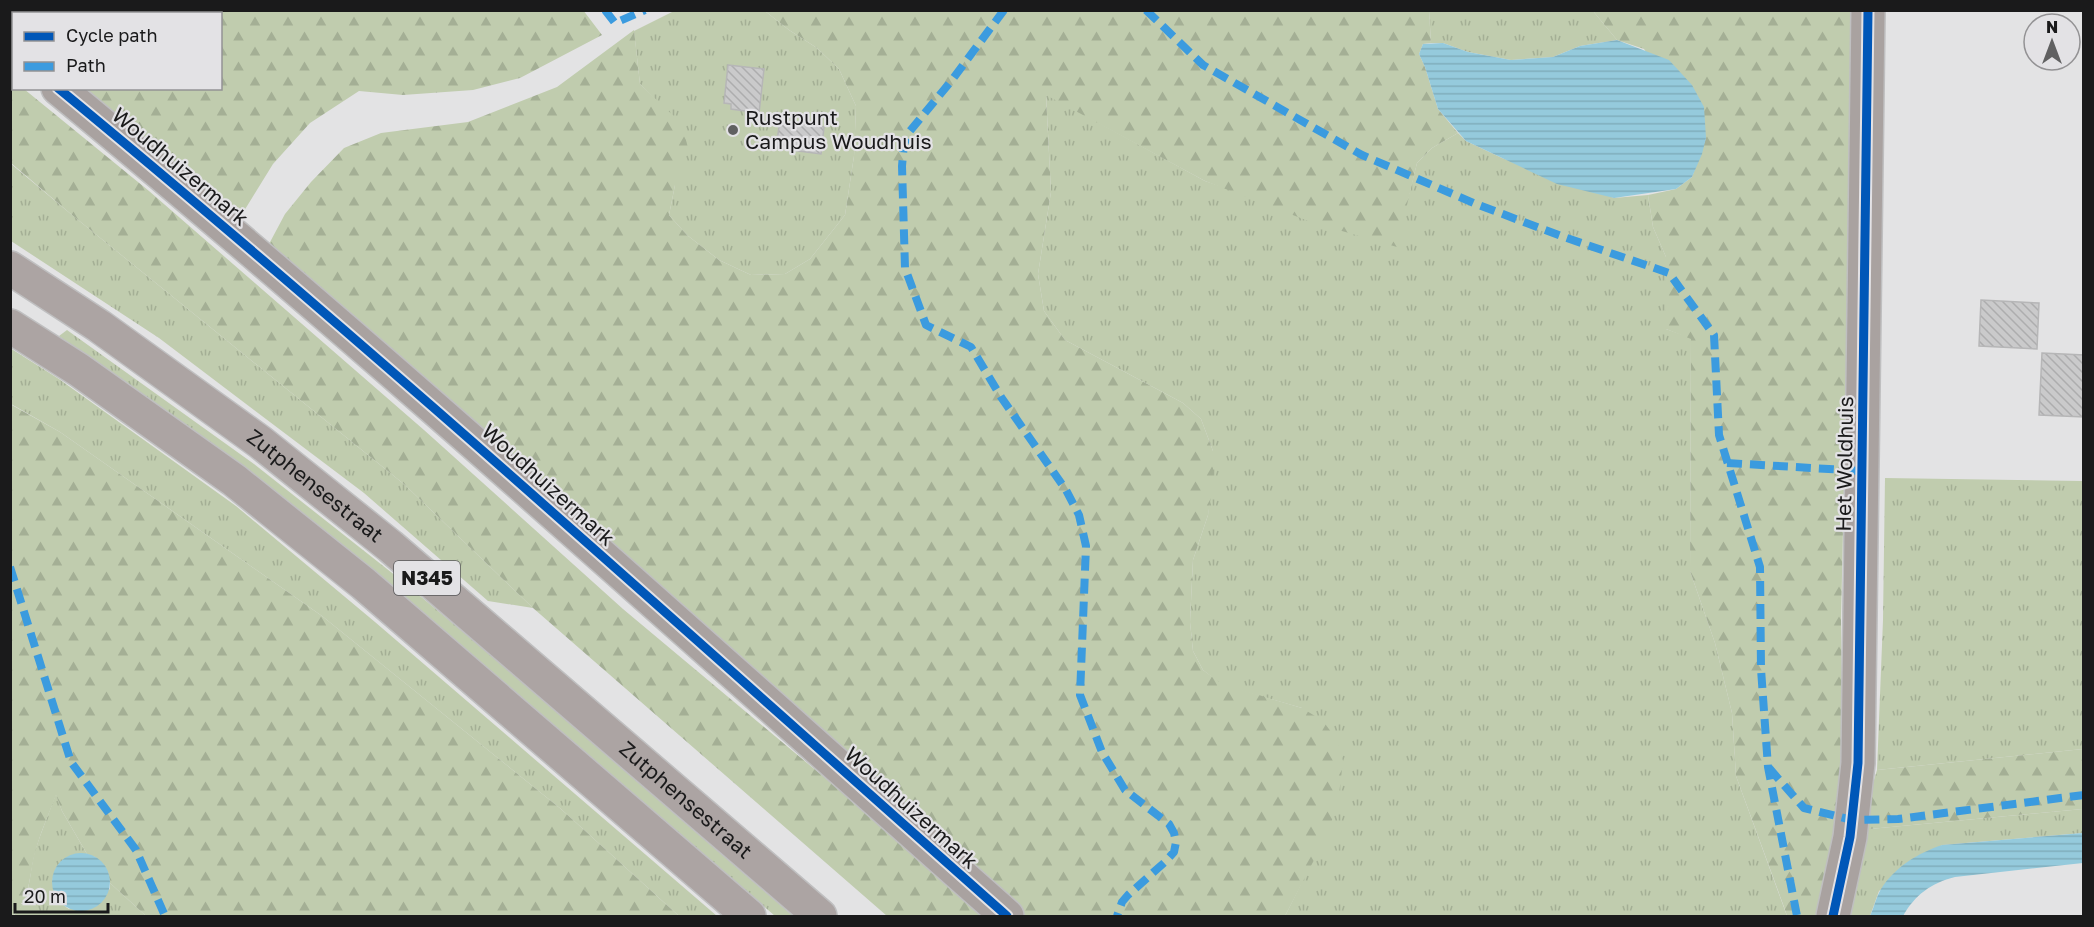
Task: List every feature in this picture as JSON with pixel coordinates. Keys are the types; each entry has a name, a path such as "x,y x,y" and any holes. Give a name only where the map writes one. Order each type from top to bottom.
{"main road":[{"name":"Zutphensestraat","path":"10,268 99,326 260,442 353,516 820,916"},
{"name":"N345","path":"10,326 79,370 234,480 364,584 749,916"}],"street":[{"name":"Het Woldhuis","path":"1833,916 1850,837 1858,763 1868,10"},
{"name":"Woudhuizermark","path":"60,90 154,167 452,425 1007,916"}],"green space":[{"path":"583,10 602,35 520,78 473,90 403,95 359,91 310,123 273,164 244,211 229,218 77,90 222,90 222,12 12,12 12,37 10,11"},
{"path":"674,11 765,11 817,48 839,69 856,106 854,156 845,215 810,259 785,274 751,275 719,260 687,235 669,215 675,185 660,104 640,84 634,31"},
{"path":"765,11 1429,11 1431,43 1423,44 1419,54 1438,109 1458,133 1432,148 1417,163 1397,247 1311,222 1205,181 1046,95 1051,192 1038,274 1044,311 1065,340 1183,403 1201,419 1213,451 1213,483 1208,515 1193,560 1190,622 1193,651 1203,670 1222,684 1302,708 1323,721 1337,740 1343,761 1338,803 1327,835 1285,916 1025,916 273,255 269,244 285,214 311,182 344,148 381,133 468,122 557,87 634,30 640,84 682,124 688,148 675,185 669,215 687,235 719,260 751,275 785,274 810,259 845,215 854,156 856,106 839,69 817,48"},
{"path":"1429,11 1593,11 1617,40 1580,46 1553,57 1511,60 1468,52 1443,43 1431,43"},
{"path":"1593,11 1852,11 1841,620 1843,780 1821,916 1787,916 1736,776 1732,713 1715,643 1690,571 1691,339 1666,329 1666,257 1653,227 1648,195 1676,189 1692,177 1706,138 1644,49 1617,40"},
{"path":"10,78 12,90 25,90 149,191 424,430 623,609 990,916 887,916 533,608 405,485 11,163"},
{"path":"1046,94 1205,181 1396,246 1417,163 1432,148 1458,133 1466,141 1502,158 1614,198 1648,195 1653,227 1666,257 1666,329 1691,338 1690,571 1715,643 1732,713 1736,776 1787,916 1285,916 1301,884 1302,708 1222,685 1203,670 1193,651 1190,622 1193,560 1208,515 1213,451 1201,419 1183,403 1065,340 1044,311 1038,274 1051,192"},
{"path":"10,163 405,485 533,608 488,601 364,493 159,338 11,241"},
{"path":"67,330 254,464 401,580 793,916 775,916 399,593 240,465 59,336"},
{"path":"10,348 59,379 236,506 375,622 717,916 679,916 561,809 322,616 60,432 11,404"},
{"path":"10,404 60,432 322,616 561,809 679,916 146,916 110,883 108,872 95,857 87,854 62,811 56,795 37,846 25,898 22,906 11,916"},
{"path":"1885,478 2083,481 2083,749 1877,770 1883,620"},
{"path":"2083,749 2083,809 1859,830 1877,770"},
{"path":"56,794 62,811 87,854 75,855 58,865 53,882 60,901 69,909 110,889 110,883 146,916 13,916 19,910 26,895 35,851"},
{"path":"2083,809 2083,833 1942,845 1879,891 1870,916 1842,916 1859,830"}],"water":[{"path":"1617,40 1669,60 1692,85 1704,107 1706,138 1702,154 1692,177 1676,189 1614,198 1557,184 1466,141 1438,109 1419,54 1423,44 1443,43 1468,52 1511,60 1553,57 1580,46"},
{"path":"2083,833 2083,863 1955,877 1924,891 1903,916 1870,916 1879,892 1893,874 1908,862 1933,848 1942,845"},
{"path":"81,853 92,855 105,866 110,882 108,893 97,906 81,911 70,909 57,898 52,882 54,871 65,858"}],"building":[{"path":"728,65 764,69 759,113 731,109 731,104 724,103"},
{"path":"780,120 824,127 821,154 776,148"},
{"path":"1981,300 2039,303 2037,349 1979,346"},
{"path":"2042,353 2084,355 2084,417 2039,415"}],"marked path":[{"path":"605,10 615,23 645,10"},
{"path":"1004,10 952,80 910,131 904,144 902,166 905,268 926,325 971,347 1001,397 1066,490 1079,515 1086,546 1080,695 1102,752 1125,790 1169,824 1176,842 1174,852 1122,902 1117,916"},
{"path":"1146,10 1203,65 1362,155 1476,204 1669,273 1714,335 1719,435 1760,567 1761,669 1768,767 1797,916"},
{"path":"1727,463 1863,471"},
{"path":"10,567 71,762 136,850 165,916"},
{"path":"1769,768 1804,808 1852,820 1898,819 2084,795"}],"cycle path":[{"path":"1833,916 1850,837 1858,763 1868,10"},
{"path":"60,90 418,394 1007,916"}],"place":[{"name":"Rustpunt Campus Woudhuis","path":"733,130"}]}
